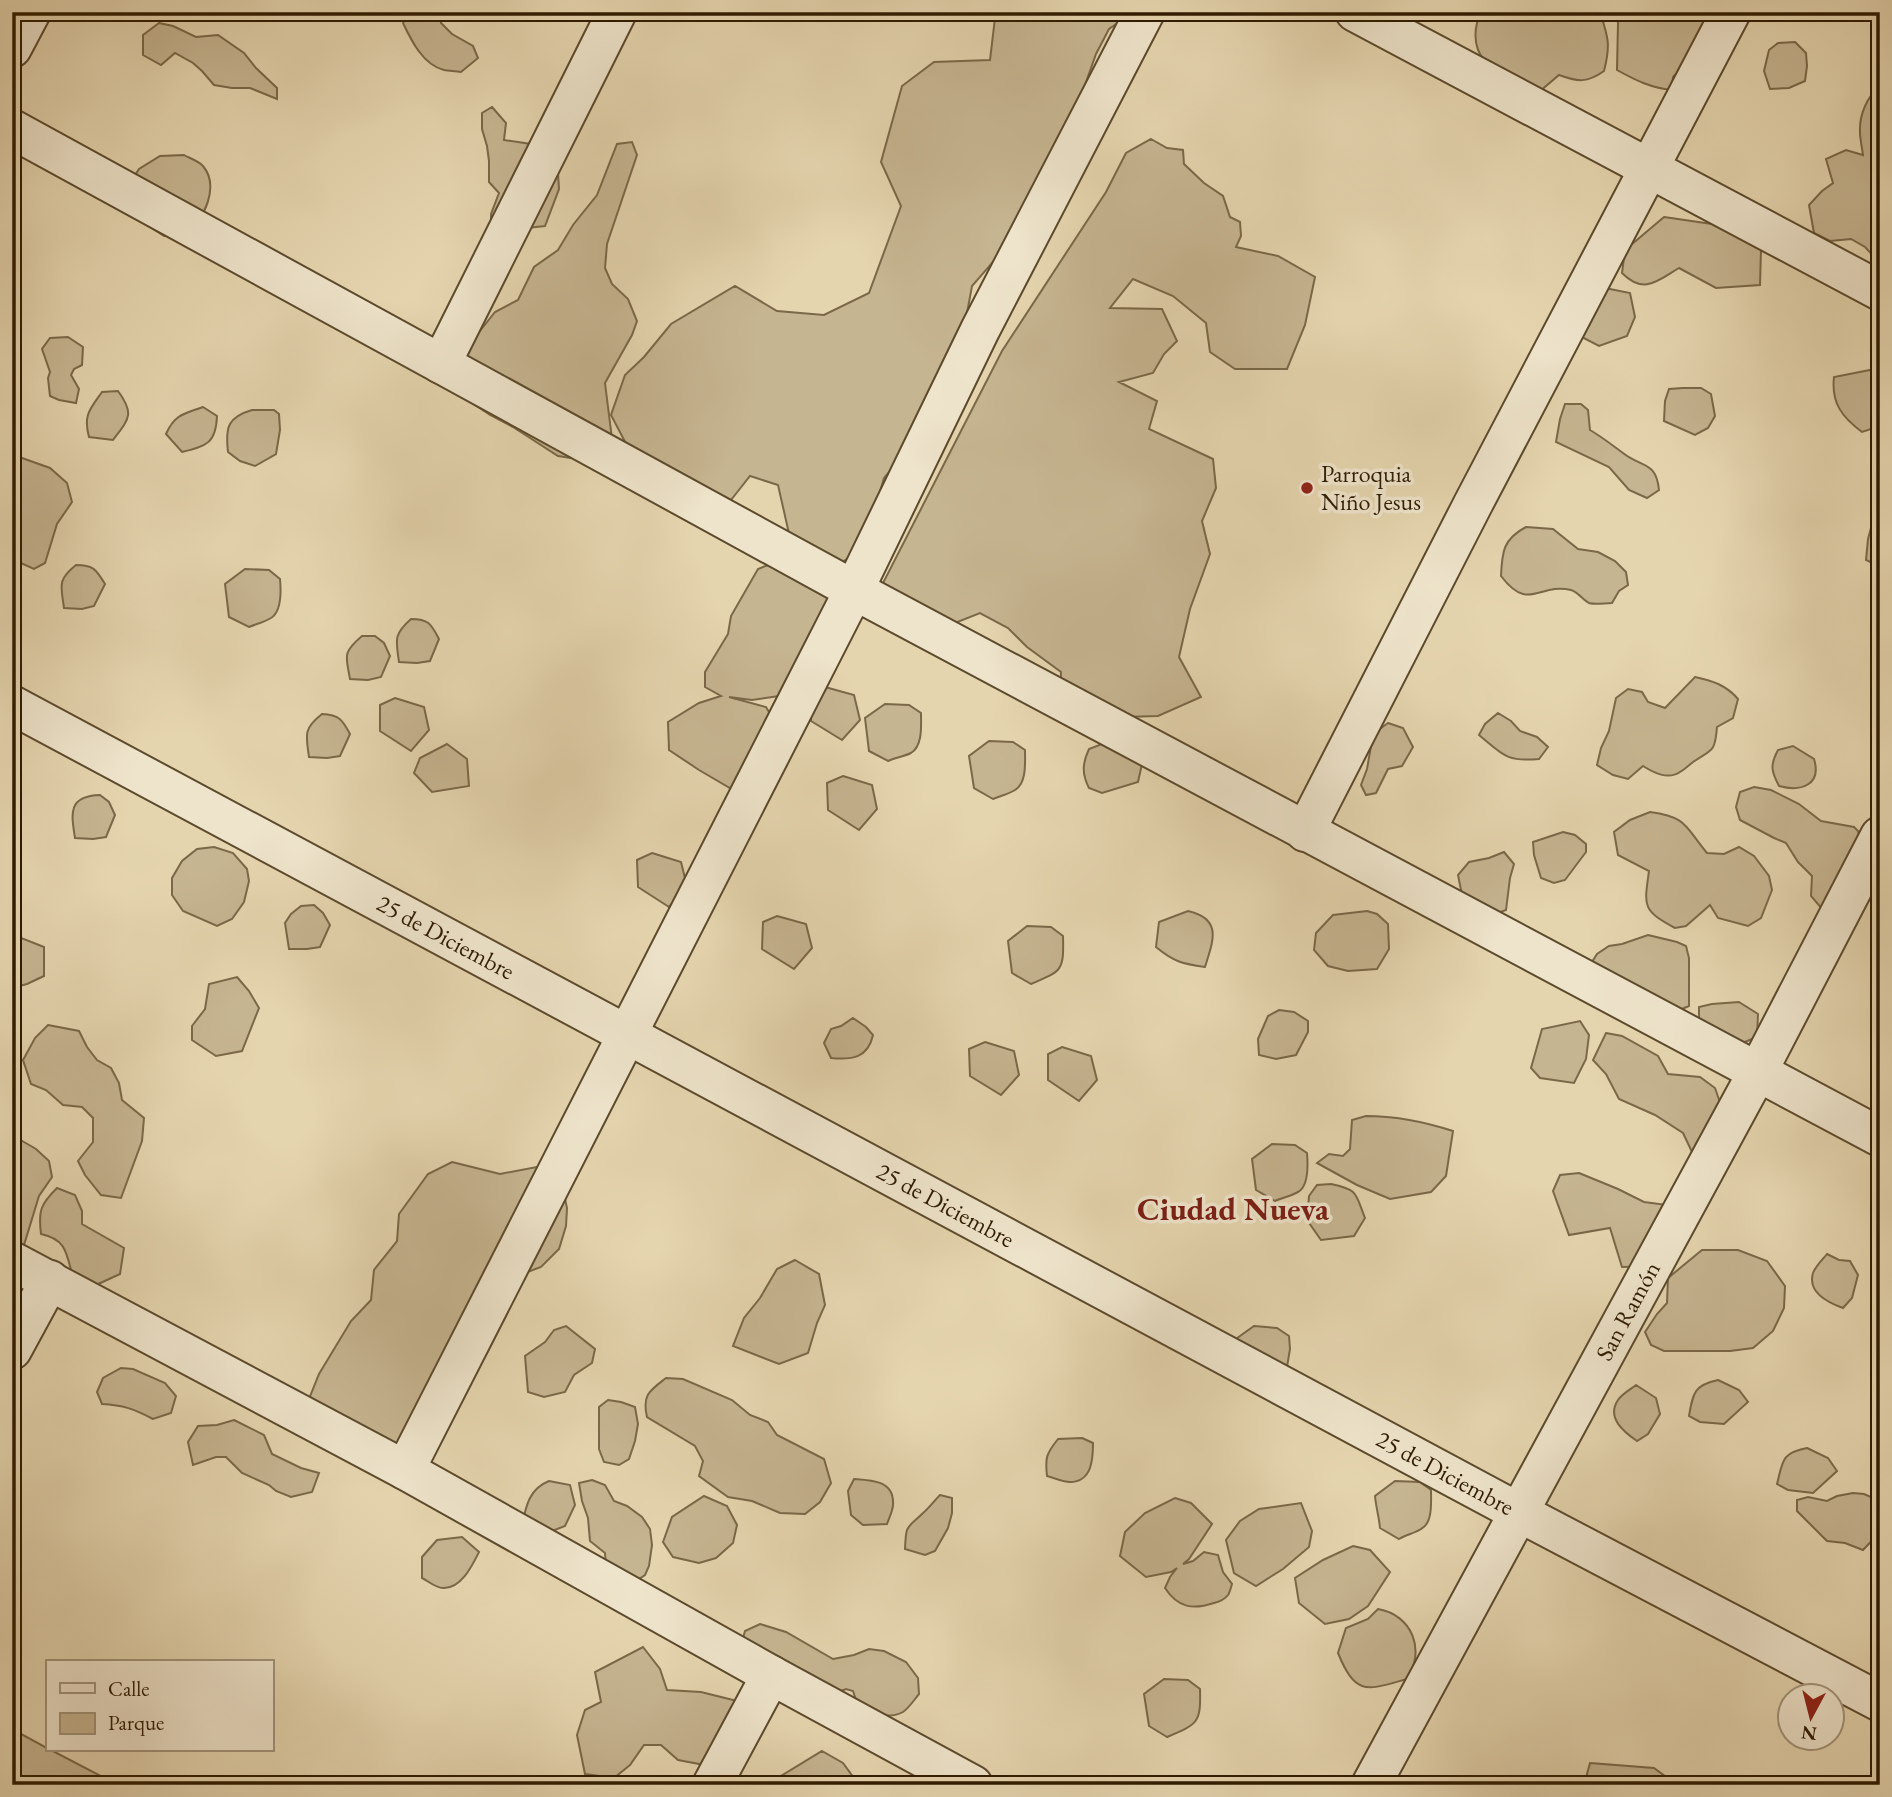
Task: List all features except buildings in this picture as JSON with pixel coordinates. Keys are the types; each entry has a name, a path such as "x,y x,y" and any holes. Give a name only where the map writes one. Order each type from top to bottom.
{"street":[{"path":"12,48 31,12"},
{"path":"441,365 617,12"},
{"path":"405,1470 854,590 980,330 1145,12"},
{"path":"1355,12 1880,291"},
{"path":"1305,832 1731,12"},
{"path":"12,129 854,590 1880,1137"},
{"name":"25 de Diciembre","path":"12,705 1518,1513 1880,1702"},
{"name":"San Ramón","path":"1371,1785 1758,1073 1880,836"},
{"path":"12,1261 405,1470 973,1785"},
{"path":"12,1350 50,1280"},
{"path":"712,1785 771,1675"}],"green space":[{"path":"410,12 440,12 441,23 452,34 473,46 478,58 461,72 444,70 430,63 419,51 403,23"},
{"path":"677,12 717,12 712,17 691,21"},
{"path":"1000,12 1154,12 1124,19 1109,29 1096,54 1066,146 1000,254 972,286 965,324 930,425 884,478 863,549 842,562 790,538 778,485 750,476 731,500 698,494 633,457 611,415 625,375 671,324 735,286 777,311 824,315 869,293 901,206 881,162 902,86 934,62 990,60 995,18"},
{"path":"1482,12 1600,12 1608,41 1604,71 1582,80 1559,75 1539,92 1494,67 1480,55 1476,36"},
{"path":"1616,12 1718,12 1695,56 1673,77 1672,90 1643,83 1617,70"},
{"path":"159,23 173,26 196,37 218,35 244,53 277,88 277,99 250,88 214,85 193,63 175,53 161,65 143,55 143,35"},
{"path":"1795,42 1806,53 1805,81 1789,88 1770,89 1764,71 1769,50 1778,43"},
{"path":"1880,86 1880,263 1865,247 1851,239 1830,241 1814,233 1809,205 1833,183 1826,159 1846,150 1863,155 1861,119 1868,101"},
{"path":"492,107 506,123 504,140 531,144 558,173 559,189 545,226 491,232 491,214 499,193 489,182 489,161 482,129 482,113"},
{"path":"1151,139 1167,148 1183,150 1184,164 1223,196 1230,217 1240,222 1241,236 1236,247 1278,256 1315,277 1305,325 1287,369 1235,369 1210,352 1206,323 1173,296 1133,279 1110,308 1162,309 1177,341 1164,354 1153,373 1119,382 1157,401 1149,429 1213,459 1216,488 1202,521 1210,554 1190,609 1179,657 1201,697 1158,716 1090,718 1060,701 1061,672 1027,647 1008,628 980,613 955,623 903,607 883,583 1002,351 1106,192 1126,153"},
{"path":"632,142 637,155 607,244 605,268 612,284 628,299 637,321 605,383 612,439 590,461 558,456 466,399 464,351 495,312 518,300 534,267 558,250 573,225 597,195 617,144"},
{"path":"184,155 201,164 208,174 208,202 199,219 185,232 164,236 123,209 132,180 139,169 160,156"},
{"path":"1664,217 1743,230 1761,249 1760,285 1716,288 1679,268 1650,284 1644,285 1630,280 1622,273 1625,250"},
{"path":"1605,288 1630,293 1635,317 1627,336 1599,346 1578,335"},
{"path":"68,337 83,347 82,365 74,369 71,375 79,389 76,403 50,396 50,372 42,349 50,338"},
{"path":"1880,368 1880,426 1862,432 1839,409 1834,394 1834,377"},
{"path":"1701,388 1711,394 1715,416 1708,428 1695,435 1664,421 1669,389"},
{"path":"118,391 128,411 123,427 113,440 89,437 87,418 91,408 102,392"},
{"path":"1565,404 1581,404 1588,410 1590,430 1630,458 1647,466 1655,474 1659,490 1647,498 1629,490 1609,467 1556,442"},
{"path":"203,407 217,416 215,432 204,445 182,452 166,434 169,427 185,413"},
{"path":"252,410 274,410 279,414 280,430 276,454 255,466 240,461 228,452 227,443 228,430 233,420"},
{"path":"22,458 50,468 67,483 72,502 57,524 45,563 34,569 12,559 12,459"},
{"path":"1526,527 1553,529 1578,549 1598,552 1615,561 1626,572 1628,585 1619,591 1612,603 1589,603 1571,590 1550,590 1527,595 1519,593 1501,576 1502,560 1508,541"},
{"path":"1880,527 1880,567 1866,560 1871,528"},
{"path":"778,561 833,596 779,696 752,700 729,697 766,707 789,745 735,791 669,750 668,722 699,703 721,696 705,687 705,672 728,634 731,616 758,569"},
{"path":"76,565 94,569 105,584 94,606 82,609 64,608 63,579"},
{"path":"245,569 269,570 280,579 280,600 275,615 249,627 229,617 225,584"},
{"path":"411,619 429,623 439,639 430,661 399,662 397,638 401,629"},
{"path":"362,636 375,636 384,643 390,656 381,677 368,680 350,679 348,651"},
{"path":"1695,677 1719,684 1738,699 1733,718 1717,727 1714,746 1708,752 1680,772 1671,775 1656,773 1643,766 1628,779 1613,775 1597,765 1609,731 1616,698 1628,689 1642,692 1648,702 1665,708"},
{"path":"825,687 854,695 860,720 842,740 811,721 810,694"},
{"path":"395,698 424,707 429,730 411,751 380,731 380,705"},
{"path":"885,704 909,705 921,713 920,735 915,750 888,761 869,751 865,718"},
{"path":"1498,713 1520,731 1537,737 1548,747 1539,759 1506,756 1479,735 1485,724"},
{"path":"322,714 339,719 350,734 340,756 309,757 307,733"},
{"path":"1388,723 1403,728 1413,747 1402,766 1388,769 1376,793 1366,795 1361,785 1371,746 1377,731"},
{"path":"989,741 1013,742 1025,750 1024,772 1019,787 993,799 974,788 969,756"},
{"path":"1107,742 1144,755 1138,782 1102,793 1089,788 1084,764 1089,749"},
{"path":"447,744 467,759 469,786 432,792 414,773 420,758"},
{"path":"1793,746 1814,759 1815,775 1808,785 1787,788 1779,786 1773,772 1773,764 1778,750"},
{"path":"843,776 872,785 877,809 859,830 828,810 827,783"},
{"path":"1754,787 1771,790 1799,804 1821,821 1854,827 1858,831 1864,851 1828,916 1811,896 1812,876 1798,862 1786,843 1740,820 1736,807 1740,792"},
{"path":"100,795 109,802 115,815 106,837 75,838 74,807 82,799"},
{"path":"1650,812 1679,820 1707,853 1724,854 1739,847 1754,856 1769,876 1772,890 1761,918 1748,926 1718,918 1710,905 1686,926 1675,928 1656,917 1646,900 1649,871 1618,855 1614,832 1630,820"},
{"path":"1563,832 1575,835 1586,844 1586,852 1565,880 1554,883 1541,878 1533,842"},
{"path":"214,847 233,853 247,869 249,881 244,902 232,919 217,926 183,911 172,895 172,878 182,861 197,849"},
{"path":"1504,852 1514,864 1506,910 1495,914 1462,895 1458,875 1469,862"},
{"path":"652,853 681,862 687,886 669,907 638,887 637,860"},
{"path":"314,905 330,925 320,947 289,949 285,923 301,906"},
{"path":"1188,911 1207,919 1211,925 1211,948 1205,967 1179,962 1156,947 1159,922"},
{"path":"1367,911 1377,914 1388,924 1389,949 1377,969 1348,971 1328,966 1314,950 1316,933 1333,915"},
{"path":"777,916 806,924 812,948 794,969 762,949 763,922"},
{"path":"12,926 21,938 44,947 44,976 12,988"},
{"path":"1027,926 1051,927 1063,936 1063,956 1059,968 1031,984 1012,973 1008,941"},
{"path":"1648,935 1686,946 1689,958 1689,1006 1670,1014 1592,962 1597,954 1609,946"},
{"path":"237,977 259,1008 242,1051 216,1056 192,1040 192,1026 205,1009 209,984"},
{"path":"1739,1002 1758,1014 1757,1037 1735,1046 1699,1020 1699,1007"},
{"path":"1279,1010 1294,1012 1308,1021 1308,1032 1296,1055 1276,1059 1259,1055 1258,1039 1268,1016"},
{"path":"853,1018 873,1035 871,1043 858,1056 831,1058 824,1043 831,1029"},
{"path":"1580,1021 1589,1035 1586,1059 1574,1083 1540,1078 1531,1068 1542,1029"},
{"path":"48,1025 79,1031 97,1060 111,1068 119,1083 122,1100 144,1118 142,1141 121,1198 101,1195 78,1161 93,1142 93,1118 82,1107 63,1105 46,1090 31,1084 23,1060 35,1038"},
{"path":"1606,1033 1622,1036 1658,1056 1668,1074 1700,1077 1715,1088 1724,1114 1697,1142 1693,1154 1683,1133 1655,1115 1619,1099 1606,1074 1593,1060"},
{"path":"985,1042 1014,1051 1019,1075 1001,1095 970,1076 969,1049"},
{"path":"1062,1047 1091,1056 1097,1080 1079,1101 1048,1080 1048,1054"},
{"path":"1366,1116 1410,1120 1453,1131 1446,1176 1431,1192 1390,1199 1317,1163 1329,1154 1343,1156 1350,1149 1352,1120"},
{"path":"12,1135 36,1149 49,1161 52,1177 39,1196 24,1245 12,1252"},
{"path":"1272,1144 1295,1145 1307,1153 1307,1175 1302,1189 1275,1201 1256,1190 1252,1159"},
{"path":"452,1162 500,1174 542,1166 563,1189 567,1208 566,1226 559,1249 541,1267 522,1274 514,1298 487,1353 471,1371 430,1461 309,1399 319,1374 351,1321 371,1300 374,1270 397,1241 399,1214 428,1174"},
{"path":"1579,1173 1644,1202 1675,1206 1662,1266 1622,1267 1610,1228 1569,1235 1553,1191 1560,1175"},
{"path":"1331,1184 1347,1188 1355,1194 1365,1218 1354,1236 1321,1240 1307,1220 1309,1196 1317,1185"},
{"path":"57,1188 75,1195 82,1211 82,1224 124,1248 120,1274 96,1285 71,1270 63,1246 59,1242 41,1234 42,1208"},
{"path":"1702,1250 1738,1250 1767,1261 1785,1286 1784,1308 1773,1331 1753,1348 1730,1351 1664,1351 1651,1345 1645,1332 1667,1303 1668,1278"},
{"path":"1827,1254 1839,1260 1850,1261 1858,1275 1852,1298 1843,1308 1820,1296 1813,1286 1813,1273"},
{"path":"795,1260 819,1274 825,1305 808,1353 779,1364 733,1346 744,1318 777,1269"},
{"path":"566,1326 595,1349 592,1363 574,1375 565,1392 544,1397 528,1392 525,1356 545,1342 554,1330"},
{"path":"1254,1326 1277,1328 1289,1336 1287,1367 1233,1341"},
{"path":"121,1368 133,1369 165,1383 176,1396 171,1413 153,1419 128,1408 102,1404 97,1392 103,1378"},
{"path":"666,1378 683,1379 732,1400 750,1415 768,1422 777,1435 824,1459 831,1483 820,1502 805,1514 780,1513 752,1501 728,1497 699,1476 703,1461 695,1446 647,1417 646,1398 655,1386"},
{"path":"1718,1380 1739,1390 1748,1402 1724,1424 1700,1422 1689,1416 1696,1391 1704,1384"},
{"path":"1636,1385 1656,1398 1660,1414 1648,1434 1637,1441 1622,1429 1614,1413 1620,1398"},
{"path":"608,1400 635,1407 638,1424 629,1459 619,1465 604,1462 599,1449 599,1407"},
{"path":"234,1420 264,1435 272,1454 301,1468 319,1473 312,1492 291,1497 276,1491 242,1473 226,1457 216,1457 193,1465 188,1442 198,1426 217,1425"},
{"path":"1082,1438 1093,1443 1092,1462 1087,1474 1070,1482 1047,1476 1047,1456 1058,1439"},
{"path":"1807,1448 1828,1458 1837,1471 1813,1493 1788,1490 1777,1484 1784,1459 1792,1452"},
{"path":"854,1479 879,1483 889,1489 893,1505 887,1524 863,1525 851,1515 848,1491"},
{"path":"592,1480 605,1485 614,1501 627,1506 642,1517 650,1529 652,1545 649,1566 645,1575 636,1581 606,1568 605,1553 590,1541 588,1518 579,1483"},
{"path":"549,1481 570,1485 575,1505 565,1526 542,1535 522,1525 533,1493"},
{"path":"1395,1481 1420,1482 1431,1490 1428,1522 1419,1530 1399,1539 1380,1528 1375,1496"},
{"path":"1853,1493 1871,1497 1880,1515 1880,1532 1863,1550 1845,1543 1827,1541 1797,1511 1797,1500 1808,1497 1827,1501"},
{"path":"940,1495 952,1498 952,1513 948,1528 935,1551 925,1555 905,1549 908,1527"},
{"path":"704,1496 727,1506 737,1525 733,1543 716,1558 699,1563 673,1557 663,1542 672,1517"},
{"path":"1175,1498 1191,1503 1212,1524 1183,1564 1193,1561 1204,1552 1218,1555 1223,1572 1232,1584 1228,1595 1219,1601 1186,1606 1175,1600 1165,1588 1177,1568 1171,1572 1146,1577 1120,1556 1125,1532 1145,1513"},
{"path":"1301,1503 1312,1531 1309,1547 1283,1569 1256,1586 1234,1573 1226,1540 1240,1521 1259,1509"},
{"path":"462,1537 479,1552 460,1581 443,1588 422,1578 422,1557 437,1540"},
{"path":"1353,1546 1370,1550 1390,1572 1368,1606 1349,1619 1325,1624 1299,1603 1295,1578 1323,1560"},
{"path":"1378,1609 1400,1618 1407,1626 1415,1646 1415,1657 1407,1679 1382,1686 1364,1687 1351,1677 1338,1653 1346,1628 1368,1619"},
{"path":"760,1624 786,1632 833,1659 869,1649 884,1651 906,1662 918,1678 919,1694 905,1710 892,1715 874,1713 858,1706 853,1691 846,1689 828,1696 740,1649 745,1631"},
{"path":"643,1647 660,1669 667,1690 701,1692 737,1701 710,1766 678,1760 661,1745 644,1745 630,1765 614,1778 585,1774 577,1735 585,1710 601,1702 595,1672"},
{"path":"1164,1679 1188,1680 1200,1689 1200,1709 1196,1721 1167,1737 1149,1726 1144,1694"},
{"path":"12,1729 46,1747 46,1752 55,1752 118,1785 12,1785"},
{"path":"822,1751 843,1763 859,1785 776,1785 781,1776"},
{"path":"1590,1763 1654,1768 1677,1785 1584,1785"}],"place":[{"name":"Parroquia Niño Jesus","path":"1307,488"}],"district":[{"name":"Ciudad Nueva","path":"1233,1209"}]}
